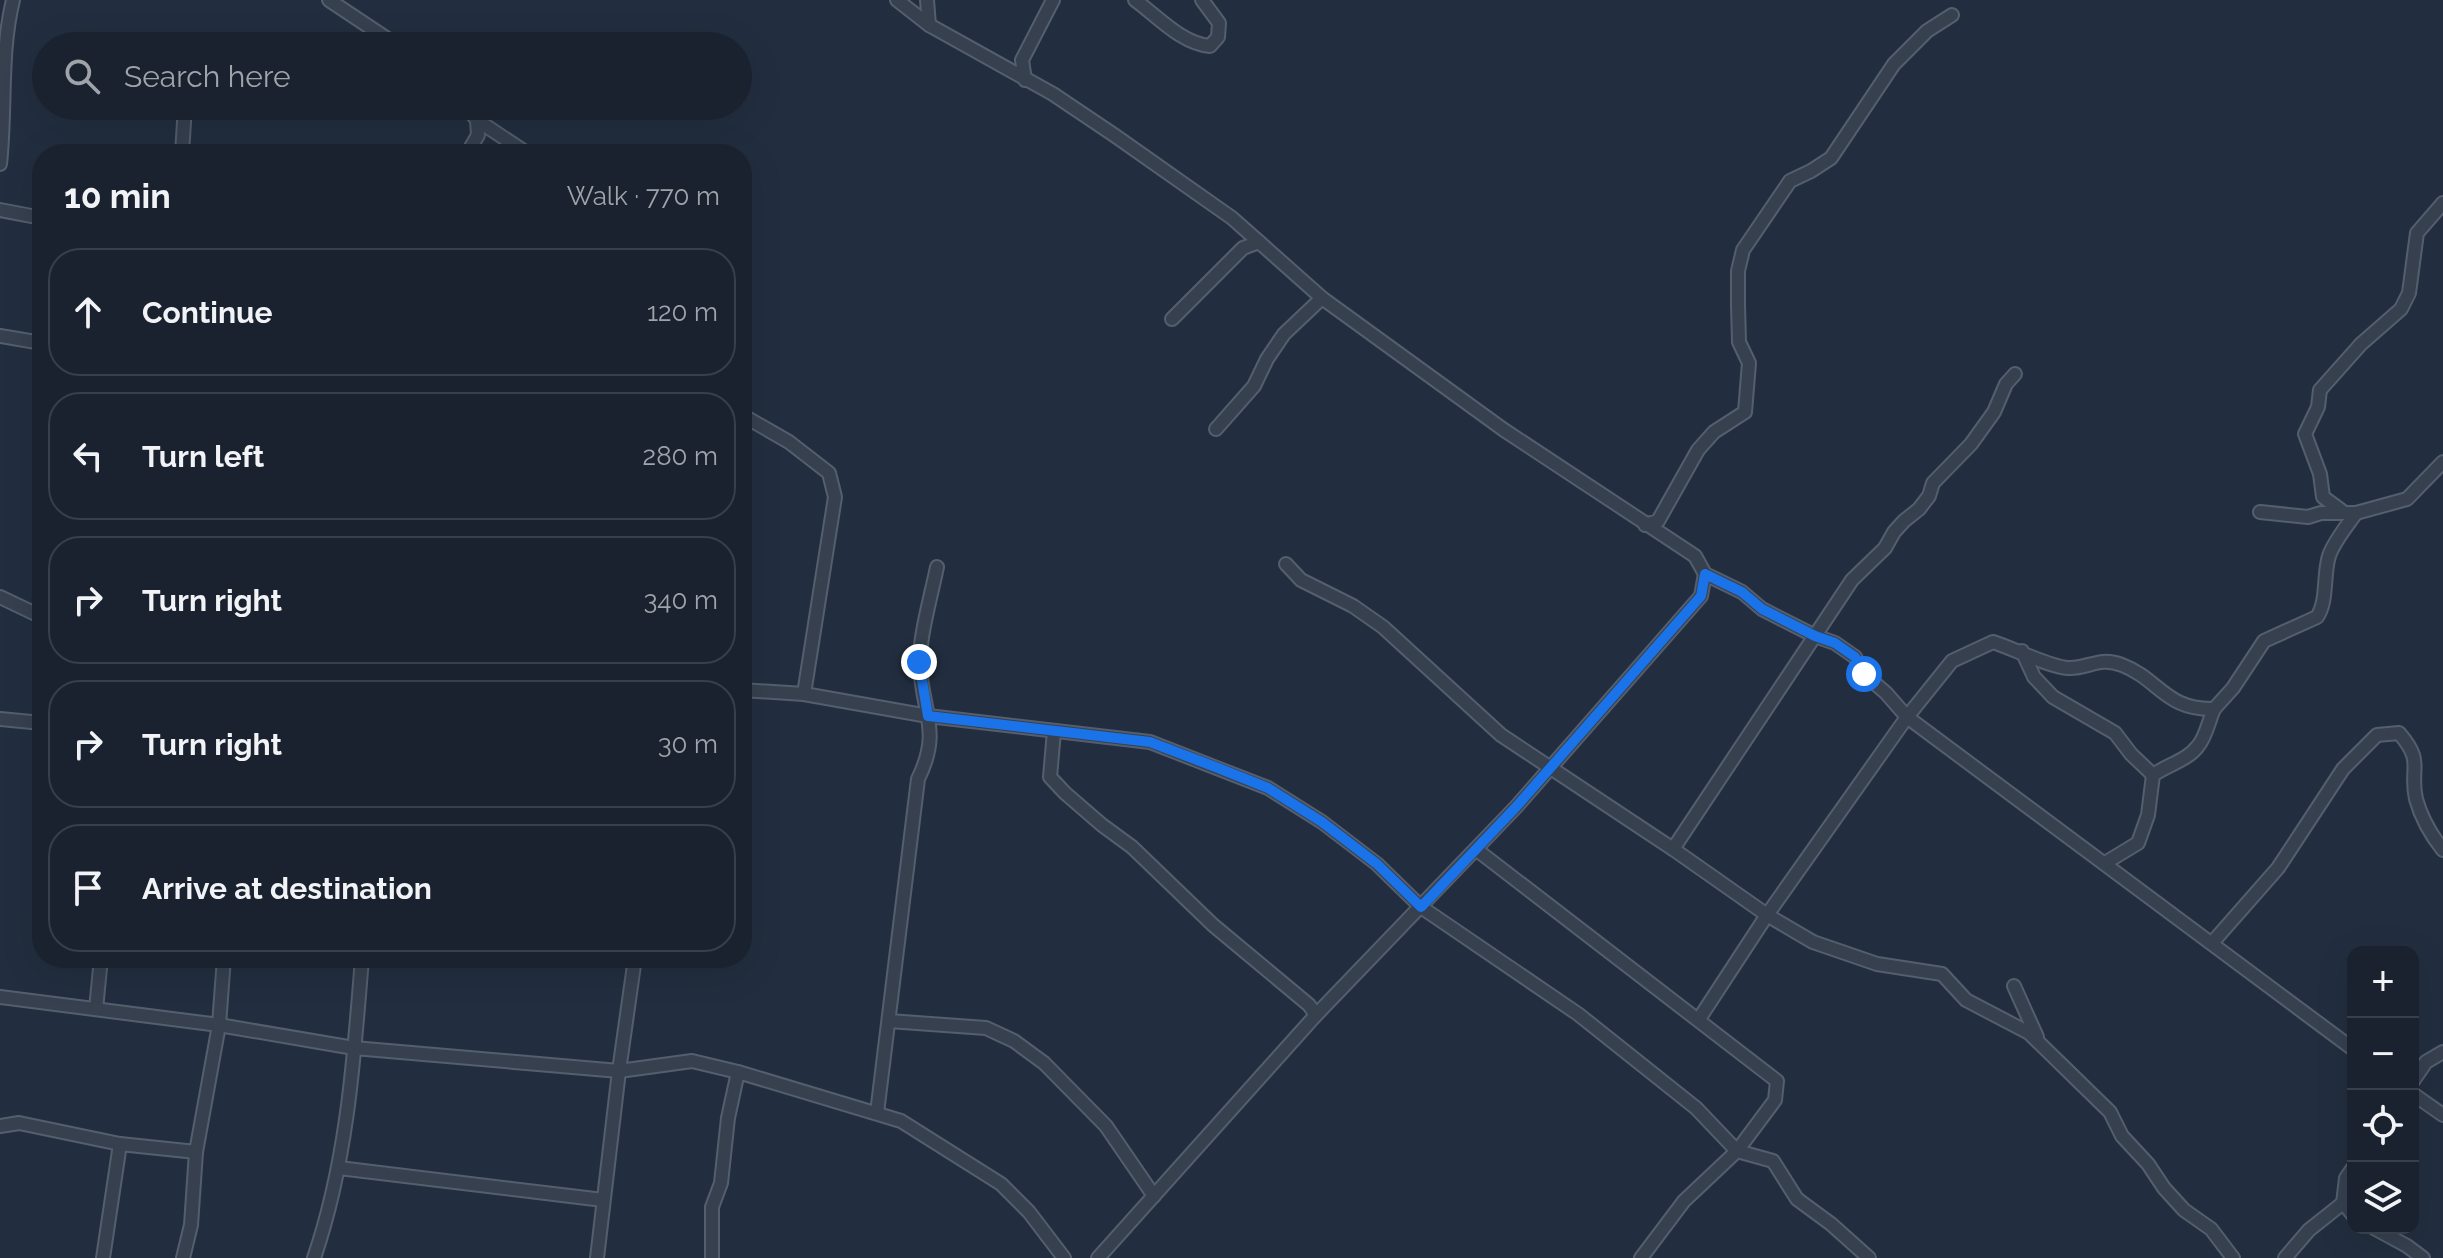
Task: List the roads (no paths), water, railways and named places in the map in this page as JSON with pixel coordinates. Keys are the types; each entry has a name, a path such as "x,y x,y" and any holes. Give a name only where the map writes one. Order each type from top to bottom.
{"street":[{"path":"0,164 3,99 0,75 7,19 13,0"},
{"path":"329,0 377,32"},
{"path":"897,0 929,25 1053,94 1232,218 1322,298 1504,430 1695,556 1705,574 1742,592 1762,609 1835,643 1855,657 1864,674 1907,717 2347,1044"},
{"path":"927,0 929,25"},
{"path":"1025,80 1022,60 1053,0"},
{"path":"1135,0 1181,35 1198,45 1210,46 1218,37 1219,23 1202,0"},
{"path":"1645,525 1658,521 1698,450 1714,432 1745,412 1749,363 1739,342 1738,305 1738,271 1743,250 1790,181 1831,158 1894,64 1927,31 1952,15"},
{"path":"183,144 184,120"},
{"path":"473,144 478,135 477,120"},
{"path":"477,120 513,144"},
{"path":"2342,511 2323,497 2320,474 2305,434 2308,424 2318,407 2320,390 2361,344 2401,309 2409,293 2417,233 2443,203"},
{"path":"0,210 32,216"},
{"path":"1172,319 1243,248 1259,242"},
{"path":"1216,429 1254,386 1284,334 1322,298"},
{"path":"0,336 32,341"},
{"path":"1673,849 1852,580 1885,548 1904,521 1929,496 1933,483 1971,444 1994,412 2006,384 2015,374"},
{"path":"752,421 789,442 829,473 835,497 804,694"},
{"path":"2260,512 2308,517 2342,511 2356,513 2407,499 2443,462"},
{"path":"2153,775 2199,746 2214,709 2233,688 2264,641 2317,617 2321,611 2323,580 2330,553 2356,513"},
{"path":"1286,564 1301,580 1353,606 1383,627 1501,735 1767,915 1813,942 1877,964 1942,974 1966,1000 2029,1033 2110,1112 2122,1136 2148,1164 2164,1188 2184,1210 2211,1229 2233,1258"},
{"path":"877,1113 918,779 927,762 931,743 919,662 937,567"},
{"path":"1098,1258 1316,1015 1477,850 1550,768 1701,596 1705,574"},
{"path":"0,597 32,612"},
{"path":"1699,1019 1767,915 1907,717 1952,661 1993,642 2069,668 2103,660 2125,666 2173,701 2197,710 2214,709"},
{"path":"2022,651 2034,677 2053,697 2115,733 2153,775"},
{"path":"752,691 804,694 928,716 1150,742 1268,788 1322,822 1377,864 1421,907 1578,1014 1696,1108 1737,1151 1773,1161 1797,1199 1869,1258"},
{"path":"0,719 32,722"},
{"path":"1054,731 1050,777 1065,793 1132,847 1213,925 1309,1005 1316,1015"},
{"path":"2212,943 2278,868 2343,769 2377,735 2399,733 2414,750 2416,797 2431,835 2443,850"},
{"path":"2105,863 2138,843 2148,815 2153,775"},
{"path":"1477,850 1777,1081 1775,1100 1737,1151 1684,1201 1641,1258"},
{"path":"96,1009 100,968"},
{"path":"183,1258 191,1225 196,1152 219,1025 223,968"},
{"path":"314,1258 326,1225 339,1168 361,968"},
{"path":"597,1258 634,968"},
{"path":"2014,986 2040,1043"},
{"path":"0,997 219,1025 354,1048 619,1071 692,1061 738,1072 901,1121 1001,1184 1029,1212 1064,1258"},
{"path":"889,1021 986,1028 1014,1041 1044,1063 1106,1126 1154,1196"},
{"path":"2419,1072 2426,1062 2443,1052"},
{"path":"712,1258 712,1207 721,1183 728,1118 738,1072"},
{"path":"2419,1098 2443,1115"},
{"path":"0,1126 19,1123 120,1144 196,1152"},
{"path":"103,1258 120,1144"},
{"path":"339,1168 603,1200"},
{"path":"2285,1258 2309,1230 2343,1203 2347,1177"},
{"path":"2343,1203 2347,1208"},
{"path":"2385,1234 2423,1258"}]}
